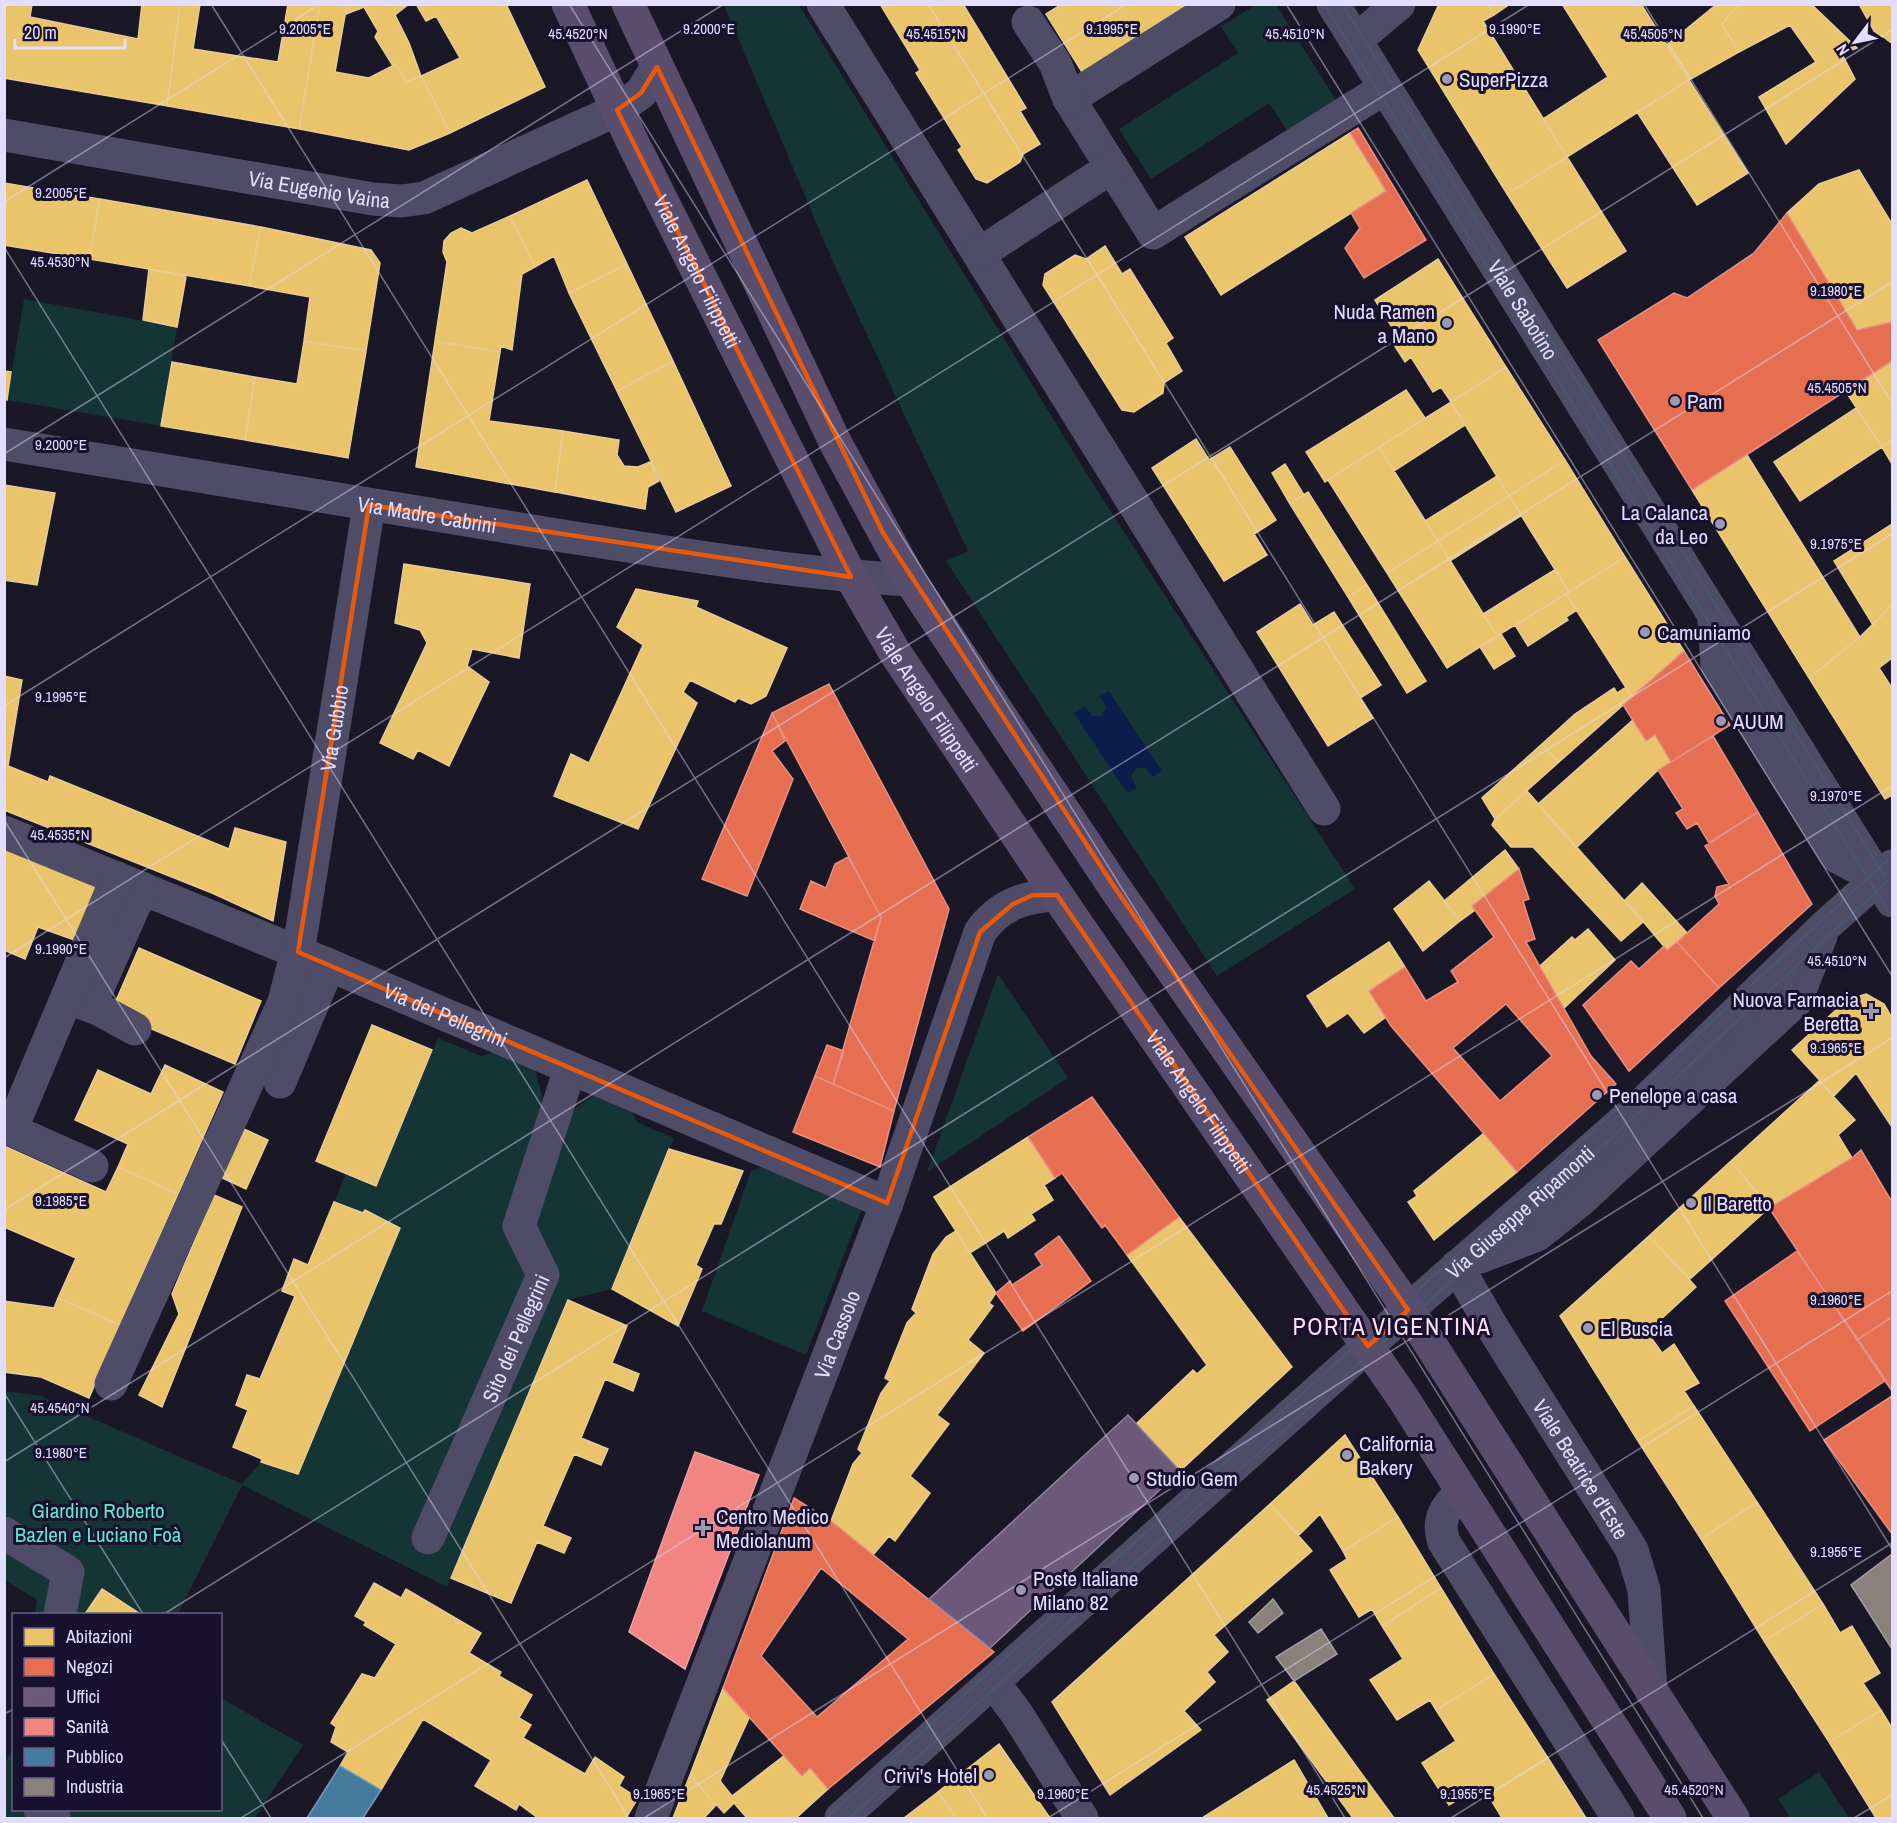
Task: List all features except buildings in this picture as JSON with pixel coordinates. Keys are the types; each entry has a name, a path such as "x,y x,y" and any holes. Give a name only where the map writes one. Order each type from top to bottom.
{"main road":[{"name":"Viale Angelo Filippetti","path":"568,4 617,110 851,577 894,651 1057,895 1368,1346"},
{"path":"628,4 835,442 910,580 1115,888 1408,1310"},
{"name":"Viale Beatrice d'Este","path":"1408,1310 1733,1818"},
{"path":"1368,1346 1670,1818"}],"street":[{"path":"823,4 1324,809"},
{"path":"1069,99 1219,4"},
{"name":"Viale Sabotino","path":"1333,4 1714,615 1888,882"},
{"path":"1356,40 1399,4"},
{"path":"1028,22 1055,63 1069,99 1153,233 1385,88"},
{"name":"Via Eugenio Vaina","path":"4,135 373,199 401,201 424,198 453,187 617,110 641,93 657,67"},
{"path":"979,254 1112,167"},
{"name":"Via Madre Cabrini","path":"4,444 686,555 851,577 910,580"},
{"name":"Via Gubbio","path":"111,1384 284,1002 298,952 369,505"},
{"name":"Via dei Pellegrini","path":"4,832 329,965 887,1203"},
{"name":"Via Giuseppe Ripamonti","path":"841,1818 1457,1266 1636,1109 1825,926 1888,882"},
{"path":"92,1166 11,1130 82,993 129,883"},
{"name":"Via Cassolo","path":"651,1818 887,1203 980,932 988,921 1012,904 1033,896 1057,895"},
{"path":"280,1082 329,965"},
{"path":"82,993 100,1010 135,1029"},
{"name":"Sito dei Pellegrini","path":"428,1538 543,1275 519,1227 570,1069"},
{"name":"Viale Beatrice d'Este","path":"1457,1266 1494,1330 1632,1550 1644,1590 1651,1691"},
{"path":"1462,1491 1443,1514 1440,1531 1444,1542 1618,1818"},
{"path":"4,1533 68,1572 60,1613"},
{"path":"994,1683 1017,1714 1082,1818"}],"highlighted area":[{"path":"657,67 883,533 1115,888 1408,1310 1368,1346 1057,895 1033,895 1013,904 980,932 887,1203 298,952 369,505 851,577 617,110 641,93"}],"green space":[{"path":"724,5 799,5 1095,487 1355,889 1217,976 946,561 968,551 833,262"},
{"path":"1256,5 1276,5 1336,100 1287,130 1269,103 1151,179 1119,129 1238,53 1221,26"},
{"path":"24,299 177,327 161,426 7,400"},
{"path":"998,974 1068,1078 927,1172"},
{"name":"Giardino Roberto Bazlen e Luciano Foà","path":"438,1038 481,1056 496,1052 534,1067 544,1103 571,1112 597,1093 628,1105 638,1123 674,1138 612,1289 568,1300 447,1587 242,1485 178,1613 35,1613 37,1600 5,1580 4,1391 41,1396 242,1484 261,1462 365,1211 363,1213 334,1202 346,1174 376,1185"},
{"path":"767,1166 862,1208 806,1355 702,1311 751,1171"},
{"path":"222,1699 303,1745 255,1818 5,1818 4,1765 12,1750 12,1811 222,1811"},
{"path":"1819,1772 1849,1818 1791,1818 1778,1799"}],"water":[{"path":"1109,691 1162,771 1152,777 1146,768 1136,768 1131,776 1136,788 1127,793 1074,713 1085,706 1092,716 1102,716 1106,707 1100,696"}],"tram line":[{"path":"1324,4 1892,917"},
{"path":"1342,4 1884,875"},
{"path":"826,1818 1474,1240 1892,856"},
{"path":"849,1818 1605,1144 1892,877"}],"place":[{"name":"SuperPizza","path":"1447,79"},
{"name":"Nuda Ramen a Mano","path":"1447,323"},
{"name":"Pam","path":"1675,401"},
{"name":"La Calanca da Leo","path":"1720,524"},
{"name":"Camuniamo","path":"1645,632"},
{"name":"AUUM","path":"1721,721"},
{"name":"Nuova Farmacia Beretta","path":"1871,1011"},
{"name":"Penelope a casa","path":"1597,1095"},
{"name":"Il Baretto","path":"1691,1203"},
{"name":"El Buscia","path":"1588,1328"},
{"name":"California Bakery","path":"1347,1455"},
{"name":"Studio Gem","path":"1134,1478"},
{"name":"Centro Medico Mediolanum","path":"703,1528"},
{"name":"Poste Italiane Milano 82","path":"1021,1590"},
{"name":"Crivi's Hotel","path":"989,1775"}],"district":[{"name":"PORTA VIGENTINA","path":"1392,1326"}]}
